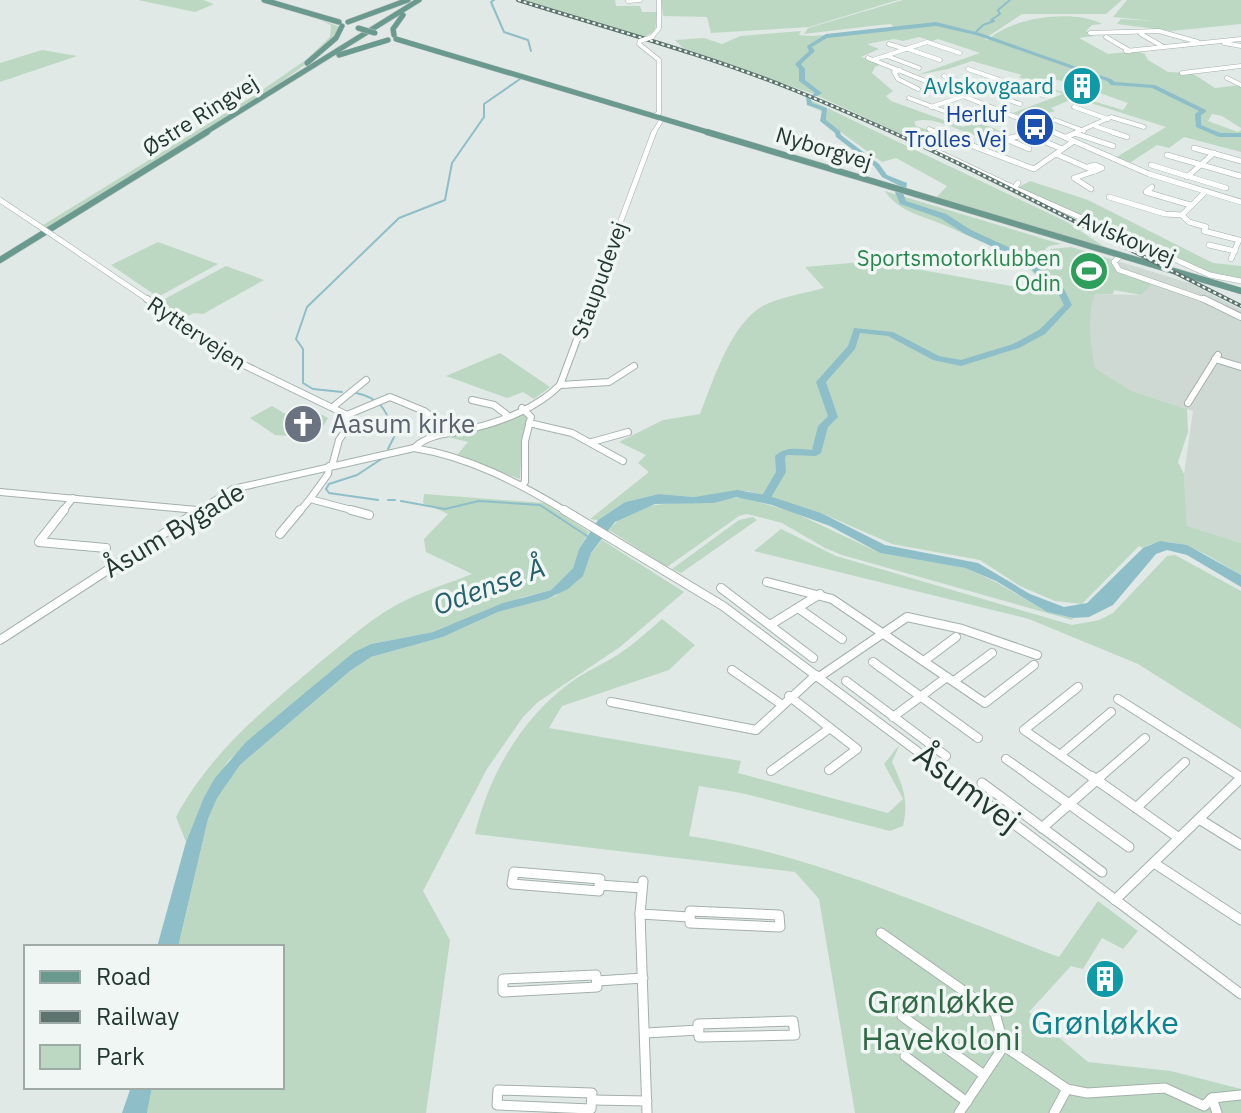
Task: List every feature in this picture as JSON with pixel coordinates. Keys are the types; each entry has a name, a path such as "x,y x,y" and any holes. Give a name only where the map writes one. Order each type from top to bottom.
{"main road":[{"name":"Nyborgvej","path":"264,0 1241,291"},
{"path":"244,108 321,53 345,24 408,0"},
{"path":"283,85 340,54 390,37 399,18 421,0"},
{"name":"Østre Ringvej","path":"0,260 421,0"}],"street":[{"path":"628,1 640,0"},
{"path":"654,116 659,113 659,60 640,46 640,41 652,37 659,28 659,0"},
{"path":"1090,33 1131,28 1241,46"},
{"path":"1141,34 1162,46"},
{"path":"1106,37 1128,51 1241,39"},
{"path":"1187,37 1199,43"},
{"path":"960,53 927,42 871,59 1175,184 1241,202"},
{"path":"889,44 940,60"},
{"path":"886,56 919,68"},
{"path":"1182,73 1241,66"},
{"path":"968,69 1043,95"},
{"path":"900,70 894,72 896,77 918,89"},
{"path":"991,77 1000,73"},
{"path":"944,76 1020,104"},
{"path":"1227,78 1241,85"},
{"path":"929,108 1005,82"},
{"path":"1233,86 1241,85"},
{"path":"909,98 929,108 979,123 996,121 985,116"},
{"path":"1074,107 1108,119"},
{"path":"1066,137 1111,117 1144,127"},
{"name":"Staupudevej","path":"560,385 657,124 662,119"},
{"path":"1055,120 1084,131"},
{"path":"1095,126 1127,137"},
{"path":"929,129 1034,169 1074,141"},
{"path":"1029,149 1006,139 1027,134 1062,149"},
{"path":"1077,134 1113,146"},
{"path":"1194,148 1241,161"},
{"name":"Avlskovvej","path":"938,152 1210,275 1241,281"},
{"path":"1175,184 1203,166 1214,153"},
{"path":"1056,154 1095,171 1074,178 1091,189"},
{"path":"1167,155 1240,176"},
{"path":"1151,165 1226,188"},
{"path":"1152,187 1146,192 1190,205"},
{"path":"1163,197 1169,192"},
{"path":"1182,215 1204,193"},
{"path":"1109,197 1165,214 1182,215 1195,226 1206,227 1204,231 1239,240 1231,259"},
{"name":"Ryttervejen","path":"0,200 257,373 334,406 347,415"},
{"path":"1209,245 1235,251"},
{"path":"1121,255 1114,262 1119,270 1195,295 1241,317"},
{"path":"1188,403 1216,357 1241,367"},
{"path":"414,448 426,439 507,415 551,395 560,385 584,381 610,383 626,376 634,366"},
{"path":"565,372 584,381"},
{"path":"334,406 366,380"},
{"path":"280,534 328,474 339,440 350,424 347,415 394,397 453,433"},
{"path":"472,400 494,405 507,415"},
{"path":"522,408 531,415 525,441 525,482 522,485"},
{"path":"529,423 561,430 592,442 623,461"},
{"path":"592,442 628,432"},
{"name":"Åsum Bygade","path":"0,640 242,485 414,448 479,465 522,485 585,523"},
{"path":"0,492 199,510"},
{"path":"73,498 39,542 106,548"},
{"path":"310,499 369,515"},
{"name":"Åsumvej","path":"585,523 723,606 1241,994"},
{"path":"767,582 820,594 847,607 985,703 1034,665"},
{"path":"721,588 813,658"},
{"path":"770,625 820,594"},
{"path":"798,608 842,639"},
{"path":"611,702 751,730 763,725 789,696 909,617 962,629 1037,655"},
{"path":"924,661 956,637"},
{"name":"Åsumvej","path":"893,717 921,696 992,653"},
{"name":"Åsumvej","path":"873,662 978,738"},
{"path":"732,670 781,704"},
{"name":"Åsumvej","path":"846,681 946,756"},
{"path":"1078,687 1024,730 1179,838"},
{"path":"789,696 857,749 829,770"},
{"path":"1115,900 1241,777 1118,699"},
{"path":"1060,755 1111,712"},
{"path":"771,771 830,728"},
{"name":"Åsumvej","path":"1042,828 1145,738"},
{"name":"Åsumvej","path":"1006,759 1129,847"},
{"path":"1136,808 1185,762"},
{"name":"Åsumvej","path":"982,783 1102,872"},
{"path":"1199,819 1241,845"},
{"path":"1154,863 1241,920"},
{"path":"514,872 600,879 599,885 599,891 512,884 514,872"},
{"path":"592,1100 647,1107 640,914 642,885 599,885"},
{"path":"690,911 779,915 780,927 690,923 690,917 690,911"},
{"path":"640,914 690,917"},
{"path":"881,933 995,1013 1004,1046 1067,1089 1087,1093 1165,1088 1204,1106 1212,1098 1241,1095"},
{"path":"596,975 597,981 597,987 503,992 503,979 596,975"},
{"path":"597,981 643,978"},
{"path":"902,1016 984,1075"},
{"path":"793,1021 795,1035 699,1037 699,1030 698,1024 793,1021"},
{"path":"646,1033 699,1030"},
{"path":"959,1113 1004,1046"},
{"path":"905,1056 967,1102"},
{"path":"1054,1113 1067,1089"},
{"path":"498,1090 592,1093 592,1100 591,1109 497,1105 498,1090"},
{"path":"1212,1098 1217,1113"}],"shaded area":[{"path":"1111,259 1192,284 1241,310 1241,543 1187,526 1184,474 1193,411 1132,391 1095,368 1089,333 1090,309 1095,294 1141,295 1151,284 1116,270"}],"green space":[{"path":"138,0 203,0 214,4 195,12"},
{"path":"524,0 615,0 616,6 640,6 642,12 657,12 655,31 644,37"},
{"path":"661,0 898,0 809,27 711,33 707,17 663,16"},
{"path":"903,0 1122,0 1106,14 1022,14 984,39 988,40 998,32 1027,21 1060,16 1090,19 1102,24 1092,25 1086,31 1093,36 1079,38 1108,54 1137,51 1168,72 1192,73 1215,88 1241,85 1241,128 1222,116 1212,114 1208,121 1238,132 1241,130 1241,152 1184,137 1169,148 1157,145 1128,164 1115,158 1166,127 1075,98 1051,108 1055,111 1032,119 1013,113 1063,94 1019,77 1022,75 972,61 917,75 980,53 938,39 932,41 919,37 867,44 879,49 861,57 882,64 875,67 872,73 893,91 886,96 891,101 963,127 981,124 1009,136 986,139 936,122 914,122 916,126 967,143 950,149 916,137 912,139 816,95 683,48 675,40 704,38 722,44 740,36 801,31 799,35 811,36 896,30 891,24 804,34 808,28","holes":["1058,80 1090,84 1091,90 1128,103 1123,110 1056,90 1040,81"]},
{"path":"1127,0 1241,0 1241,24 1171,31 1117,24 1121,19 1154,21 1113,17"},
{"path":"316,18 340,27 330,41 297,71 48,228 43,225 255,95 307,59 330,37 331,25"},
{"path":"42,50 77,56 0,82 0,63"},
{"path":"808,99 1067,222 1106,248 936,198 947,186 896,158 882,162 827,122 825,113 808,105"},
{"path":"1030,181 1088,200 1213,263 1241,266 1241,279 1211,273 1017,188"},
{"path":"885,191 1061,244 1049,246 1038,256 1044,259 1051,249 1071,247 1111,259 1116,270 1152,284 1141,295 1114,290 1113,294 1095,294 1090,322 1095,368 1132,391 1187,409 1188,432 1178,462 1184,474 1187,526 1241,543 1241,575 1181,544 1155,543 1143,548 1139,546 1082,604 1055,601 1020,586 980,560 892,544 821,513 747,491 694,497 659,494 625,502 598,520 590,519 649,472 638,463 646,455 619,442 663,420 700,414 718,367 745,322 769,303 824,288 805,267 872,261 1027,289 1046,286 1012,258 903,208"},
{"path":"158,242 218,264 158,297 111,265"},
{"path":"226,266 264,280 203,314 194,313 184,318 159,302"},
{"path":"500,353 550,387 534,399 523,392 507,398 446,376"},
{"path":"272,406 287,415 312,409 328,418 322,428 309,437 275,435 250,418"},
{"path":"519,412 528,416 522,439 520,479 457,455 468,442 448,437"},
{"path":"424,494 544,503 589,532 573,568 551,590 523,597 433,632 371,644 354,652 229,760 204,797 186,842 176,817 190,793 223,750 262,712 383,613 412,597 472,574 426,552 424,539 448,514 423,503"},
{"path":"730,497 791,511 880,553 965,568 1047,612 1073,618 1072,620 842,555 782,523 747,514 739,516 667,567 609,530 636,510"},
{"path":"753,517 757,520 681,573 672,569 739,520"},
{"path":"781,529 836,556 1072,625 1099,620 1113,613 1167,556 1175,555 1241,591 1241,729 1138,664 1029,619 754,551"},
{"path":"602,540 684,592 620,647 538,702 523,717 487,769 423,891 450,940 426,1113 147,1113 152,1089 284,1089 284,945 178,945 208,819 217,797 240,765 350,671 371,657 443,637 498,612 556,596"},
{"name":"Grønløkke Havekoloni","path":"662,619 695,645 669,670 562,706 549,728 741,761 738,773 888,813 903,799 884,764 900,744 892,762 904,793 903,826 890,831 741,793 699,786 689,836 735,844 829,870 1059,957 1098,901 1138,931 1123,949 1102,938 1083,969 1071,966 1029,1012 1088,1062 1171,1071 1241,1089 1241,1113 855,1113 819,899 795,872 475,834 497,771 534,716 566,686 625,650"}],"water":[{"path":"737,490 766,495 821,513 885,545 978,563 1030,594 1064,607 1087,603 1143,548 1160,541 1187,545 1241,575 1241,587 1187,555 1167,550 1156,554 1113,605 1089,617 1073,618 1047,612 996,581 965,568 880,553 830,526 772,505 736,497 714,503 655,504 615,522 591,553 583,576 568,589 547,599 498,612 443,637 371,657 350,671 240,765 217,798 208,819 178,945 158,945 186,842 204,797 215,778 246,742 354,652 371,644 433,632 503,603 551,590 573,568 579,549 598,520 625,502 659,494 694,497"},
{"path":"130,1089 152,1089 147,1113 122,1113"}],"waterway":[{"path":"494,0 491,2 504,32 528,40 531,51"},
{"path":"975,33 983,25 994,21 991,20 1000,14 998,10 1010,0"},
{"path":"815,95 819,93 802,81 802,69 798,64 812,51 809,47 826,36 936,24 978,34 1113,84 1153,86 1204,111 1198,114 1198,126 1219,135 1241,135"},
{"path":"342,392 313,389 303,383 303,349 296,339 307,307 399,218 445,200 452,163 484,117 484,104 520,79"},
{"path":"808,98 809,104 825,109 823,121 838,132 838,136 877,165 884,176 904,185 903,188"},
{"path":"765,499 781,472 780,456 785,452 816,453 823,426 833,417 821,382 852,347 857,330 890,334 936,358 961,363 1016,346 1042,332 1068,305 1061,291 1029,260 968,232 943,216 903,202 899,192"},
{"path":"356,393 372,398 386,413 395,435 388,449"},
{"path":"378,500 329,493 326,489 329,484 357,475 383,458"},
{"path":"388,500 395,500"},
{"path":"401,501 445,509 479,501 540,505 587,536"}],"railway":[{"path":"518,0 726,65 851,114 964,166 1241,306"}],"place":[{"name":"Avlskovgaard","path":"1082,86"},
{"name":"Herluf Trolles Vej","path":"1035,127"},
{"name":"Sportsmotorklubben Odin","path":"1089,271"},
{"name":"Aasum kirke","path":"303,424"},
{"name":"Grønløkke","path":"1105,979"}],"water label":[{"name":"Odense Å","path":"489,586"}]}
